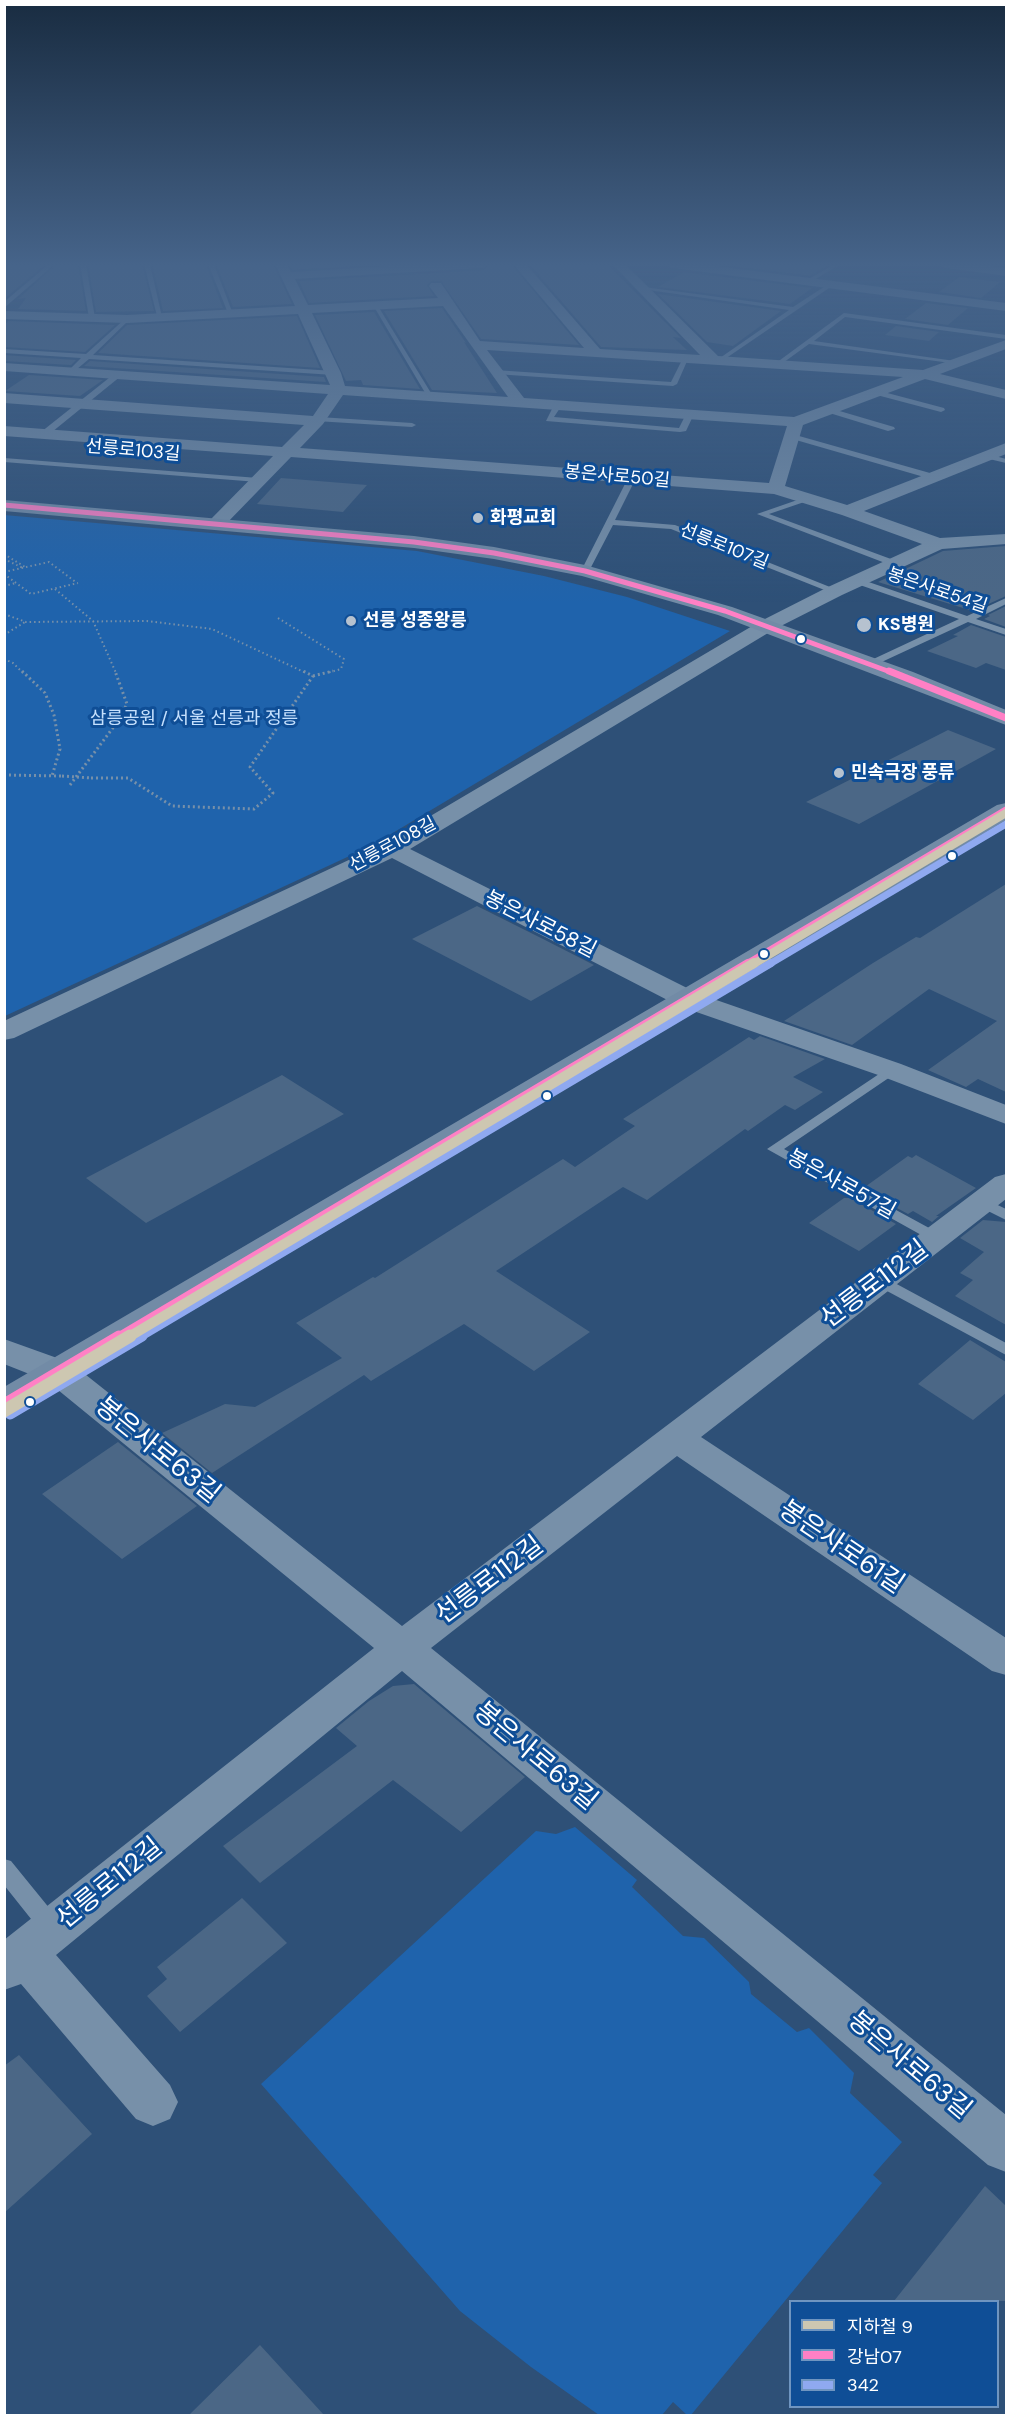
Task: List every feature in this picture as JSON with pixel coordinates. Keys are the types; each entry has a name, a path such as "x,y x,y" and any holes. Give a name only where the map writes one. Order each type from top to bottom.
{"main road":[{"path":"4,505 218,522 414,542 494,553 585,571 693,601 766,626 1006,718"},
{"path":"4,1404 1006,810"}],"street":[{"path":"132,377 690,414 794,429 826,409 915,377"},
{"path":"335,377 339,390"},
{"path":"499,377 519,402"},
{"path":"935,377 1006,395"},
{"path":"218,522 318,420 339,390"},
{"path":"4,398 318,420"},
{"path":"777,489 794,429"},
{"name":"봉은사로50길","path":"4,431 777,489 848,511 938,544"},
{"path":"848,511 1006,448"},
{"path":"766,626 835,591 938,544 1006,539"},
{"name":"선릉로108길","path":"4,1032 392,849 766,626"},
{"name":"봉은사로58길","path":"392,849 689,1000"},
{"path":"689,1000 891,1070 1006,1115"},
{"name":"선릉로112길","path":"27,1951 402,1648 880,1280 937,1238 999,1200"},
{"name":"봉은사로63길","path":"4,1351 59,1372 402,1648 1006,2146"},
{"name":"봉은사로61길","path":"676,1438 1006,1659"},
{"path":"27,1951 153,2102"}],"lane":[{"path":"44,434 116,377"},
{"path":"419,377 431,396"},
{"path":"568,377 673,384 676,377"},
{"path":"876,392 941,410"},
{"path":"826,409 891,429"},
{"path":"318,420 412,425"},
{"path":"794,429 934,477"},
{"path":"988,456 1006,461"},
{"name":"선릉로103길","path":"4,460 258,480"},
{"path":"585,571 632,478"},
{"path":"809,499 761,514 896,564"},
{"name":"선릉로107길","path":"610,522 672,527 835,591"},
{"name":"봉은사로54길","path":"857,581 1006,632"},
{"path":"870,664 1006,602"},
{"name":"봉은사로57길","path":"891,1070 774,1149 937,1238"},
{"path":"880,1280 1006,1350"},
{"path":"4,1868 27,1951"}],"path":[{"path":"4,554 26,566 25,568"},
{"path":"4,559 25,568"},
{"path":"49,562 78,583 31,594 4,573 49,562"},
{"path":"4,586 17,583"},
{"path":"55,589 93,621 109,654 127,704 118,721 70,785"},
{"path":"4,614 26,622 147,621 212,629 313,676 341,669 344,659 278,618"},
{"path":"4,635 26,622"},
{"path":"4,659 13,663 45,693 54,715 60,749 52,776"},
{"path":"4,774 128,778 172,806 254,809 273,793 250,767 313,676"}],"green space":[{"name":"삼릉공원 / 서울 선릉과 정릉","path":"4,515 417,551 544,576 627,597 730,631 371,846 5,1016"},
{"path":"575,1827 637,1880 632,1887 683,1936 704,1938 749,1982 751,1994 797,2032 809,2028 854,2073 850,2093 902,2142 873,2175 882,2183 691,2415 687,2415 673,2402 662,2415 599,2415 531,2367 460,2311 261,2084 536,1831 556,1834"}],"building":[{"path":"26,377 103,380 80,396 5,391"},
{"path":"249,377 323,377 326,382"},
{"path":"344,377 413,377 420,389 363,385 361,380 346,381"},
{"path":"424,377 487,377 497,393 432,390"},
{"path":"281,478 367,485 343,512 257,504"},
{"path":"1006,546 1006,596 973,611 878,582 943,551"},
{"path":"1006,606 1006,627 984,619 990,616 988,615"},
{"path":"971,625 1006,637 1006,670 986,663 976,668 927,651 958,636 953,635"},
{"path":"948,730 996,749 859,824 806,802"},
{"path":"1006,884 1006,1092 978,1079 966,1087 928,1070 997,1021 929,989 852,1045 784,1021 873,963 916,937 920,938"},
{"path":"477,906 594,965 531,1001 412,939"},
{"path":"760,1036 825,1059 793,1077 823,1092 795,1110 785,1105 748,1131 745,1129 647,1200 623,1187 496,1271 590,1332 534,1371 464,1324 371,1381 364,1375 212,1473 162,1433 225,1404 255,1407 342,1358 296,1323 373,1277 375,1278 563,1159 575,1167 635,1126 623,1119 749,1037 754,1040"},
{"path":"282,1075 344,1114 146,1223 86,1178"},
{"path":"916,1155 976,1188 936,1216 939,1216 932,1222 913,1211 908,1214 862,1189 908,1156 912,1158"},
{"path":"844,1198 850,1198 896,1224 859,1251 809,1223"},
{"path":"983,1220 1006,1222 1006,1325 955,1296 973,1280 960,1273 984,1252 960,1238"},
{"path":"970,1340 1006,1362 1006,1393 973,1420 918,1384"},
{"path":"118,1442 197,1506 122,1559 42,1494"},
{"path":"414,1684 525,1777 461,1832 393,1780 260,1883 223,1846 357,1746 336,1728 369,1701 393,1686"},
{"path":"242,1898 287,1943 180,2032 147,1996 167,1979 157,1967"},
{"path":"19,2055 92,2134 4,2213 4,2066"},
{"path":"985,2186 1006,2206 1006,2301 895,2300"},
{"path":"260,2345 324,2415 189,2415"}],"metro line":[{"name":"9","path":"4,1411 1006,813"}],"transit line":[{"name":"강남07","path":"4,505 414,542 494,553 585,571 725,611 905,677 1006,718"},
{"name":"강남07","path":"4,1404 1006,810"},
{"name":"342","path":"10,1414 1006,824"}],"place":[{"name":"화평교회","path":"478,518"},
{"name":"선릉 성종왕릉","path":"351,621"},
{"name":"KS병원","path":"864,625"},
{"name":"민속극장 풍류","path":"839,773"}]}
